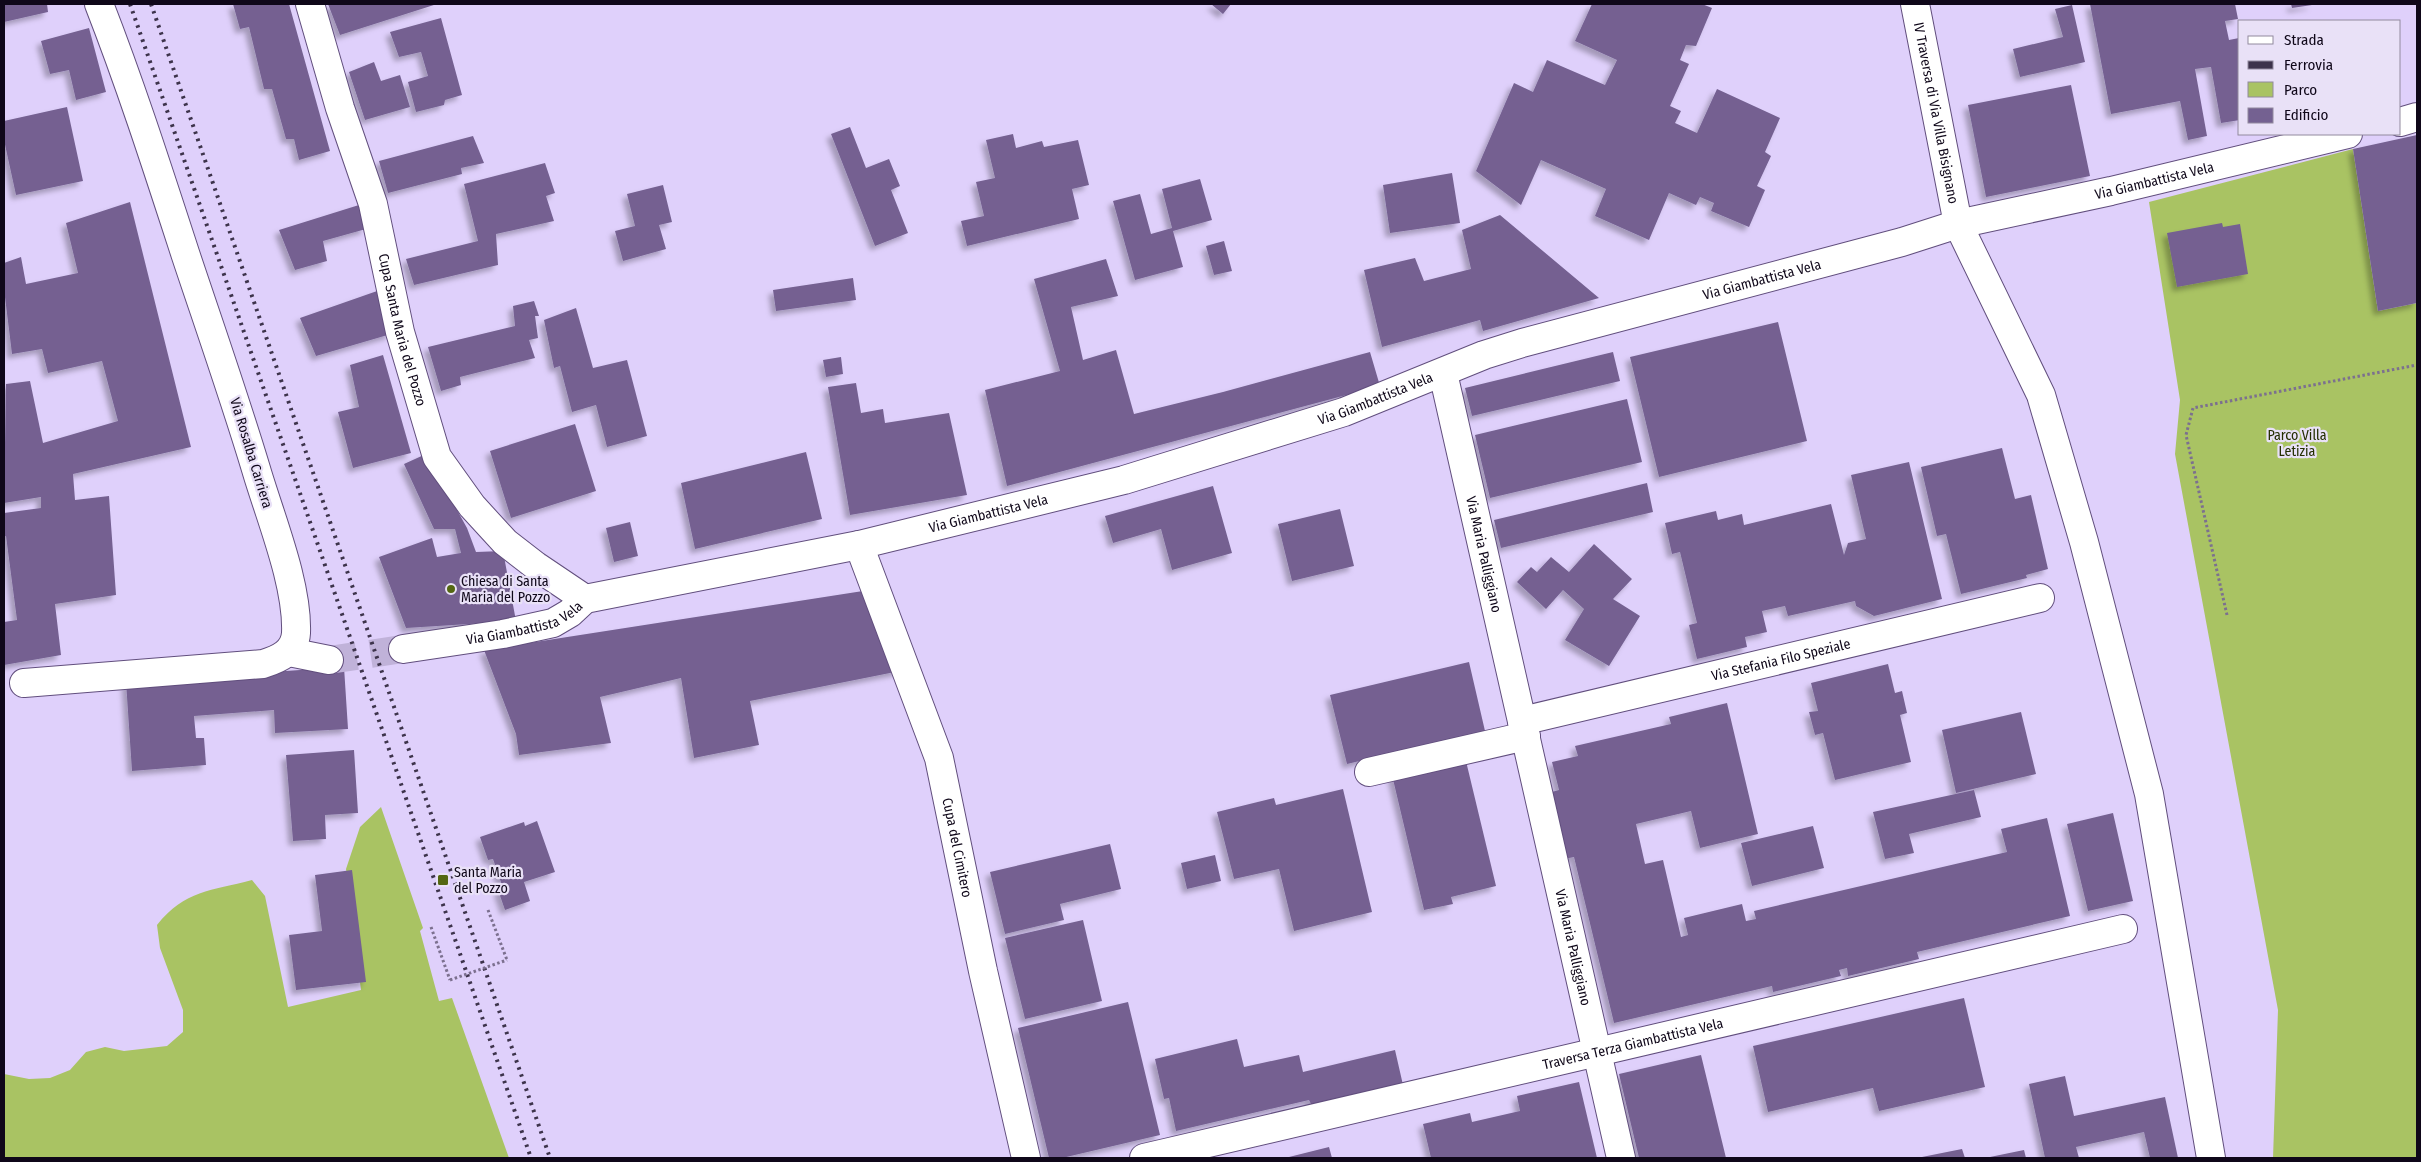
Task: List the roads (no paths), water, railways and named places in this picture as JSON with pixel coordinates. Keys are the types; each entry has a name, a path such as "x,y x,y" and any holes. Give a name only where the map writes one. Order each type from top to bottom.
{"street":[{"name":"Via Rosalba Carriera","path":"99,4 124,68 248,442 282,556 295,616 296,636 289,652"},
{"name":"Cupa Santa Maria del Pozzo","path":"310,4 340,108 373,204 400,332 437,458 472,506 505,542 536,566 585,599"},
{"name":"IV Traversa di Via Villa Bisignano","path":"1915,4 1958,224 2042,396 2084,542 2149,794 2212,1158"},
{"path":"2401,122 2417,117"},
{"name":"Via Giambattista Vela","path":"403,649 503,634 553,623 570,613 585,599 859,545 1124,480 1344,412 1484,355 1522,343 1893,244 1958,224 2111,191 2344,135"},
{"name":"Via Maria Palliggiano","path":"1443,373 1621,1158"},
{"name":"Cupa del Cimitero","path":"859,545 939,758 983,971 1026,1158"},
{"name":"Via Stefania Filo Speziale","path":"1524,729 2040,598"},
{"path":"24,684 263,664 277,660 289,652 329,660"},
{"path":"1369,772 1524,729"},
{"name":"Traversa Terza Giambattista Vela","path":"1144,1158 2123,929"}],"tunnel":[{"path":"329,660 403,649"}],"railway":[{"path":"130,4 531,1158"},
{"path":"151,4 550,1158"}],"place":[{"name":"Chiesa di Santa Maria del Pozzo","path":"451,589"},
{"name":"Santa Maria del Pozzo","path":"443,880"}],"park label":[{"name":"Parco Villa Letizia","path":"2297,444"}]}
